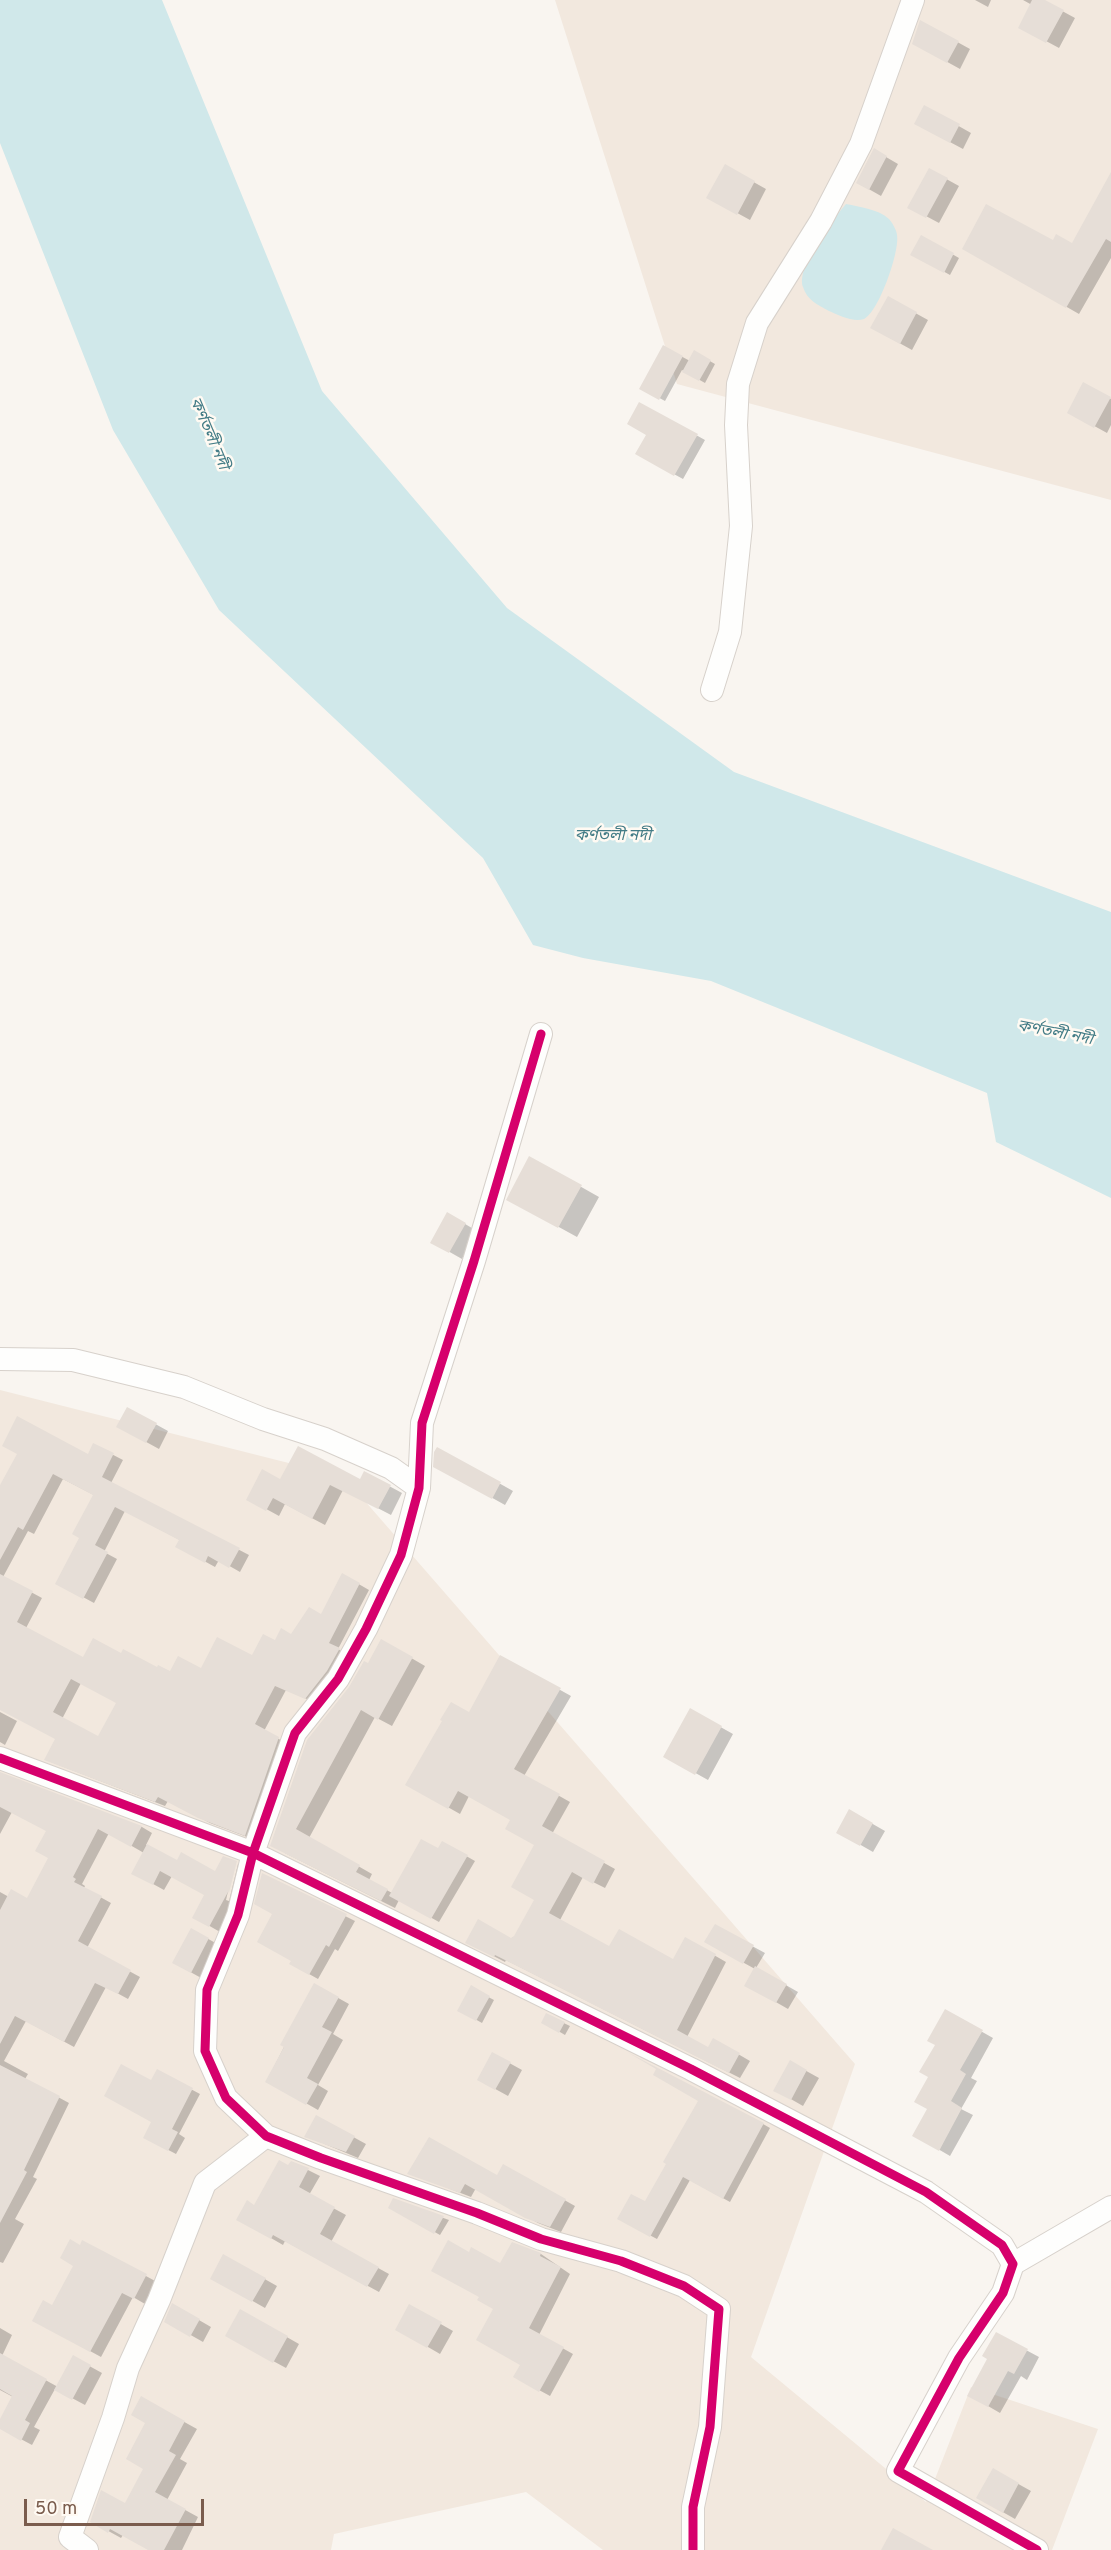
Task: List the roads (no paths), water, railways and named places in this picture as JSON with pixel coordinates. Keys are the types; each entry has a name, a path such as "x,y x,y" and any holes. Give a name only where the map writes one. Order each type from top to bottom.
{"street":[{"path":"712,690 730,632 741,526 736,425 738,384 757,323 821,220 861,144 913,0"},
{"path":"541,1034 474,1262 422,1424 419,1488 401,1555 366,1629 338,1679 295,1733 253,1852 238,1915 207,1990 205,2051 226,2098 266,2136 321,2158 477,2213 541,2240 631,2265 684,2286 719,2309 710,2427 693,2507 693,2550"},
{"path":"0,1359 73,1360 184,1387 263,1419 325,1439 391,1468 419,1488"},
{"path":"0,1758 253,1852 691,2069 926,2192 1002,2245 1013,2264"},
{"path":"87,2550 70,2537 113,2418 128,2368 159,2300 206,2183 266,2136"},
{"path":"1037,2550 898,2471 959,2358 1003,2293 1013,2264 1111,2207"}],"water":[{"name":"কর্ণতলী নদী","path":"0,0 162,0 322,391 507,608 734,772 1111,912 1111,1198 996,1142 987,1093 711,981 583,958 533,945 483,858 219,610 113,430 0,143"},
{"path":"846,204 869,209 885,216 892,222 897,235 892,267 882,294 870,314 860,320 846,318 821,307 810,299 803,287 802,278 810,255"}]}
